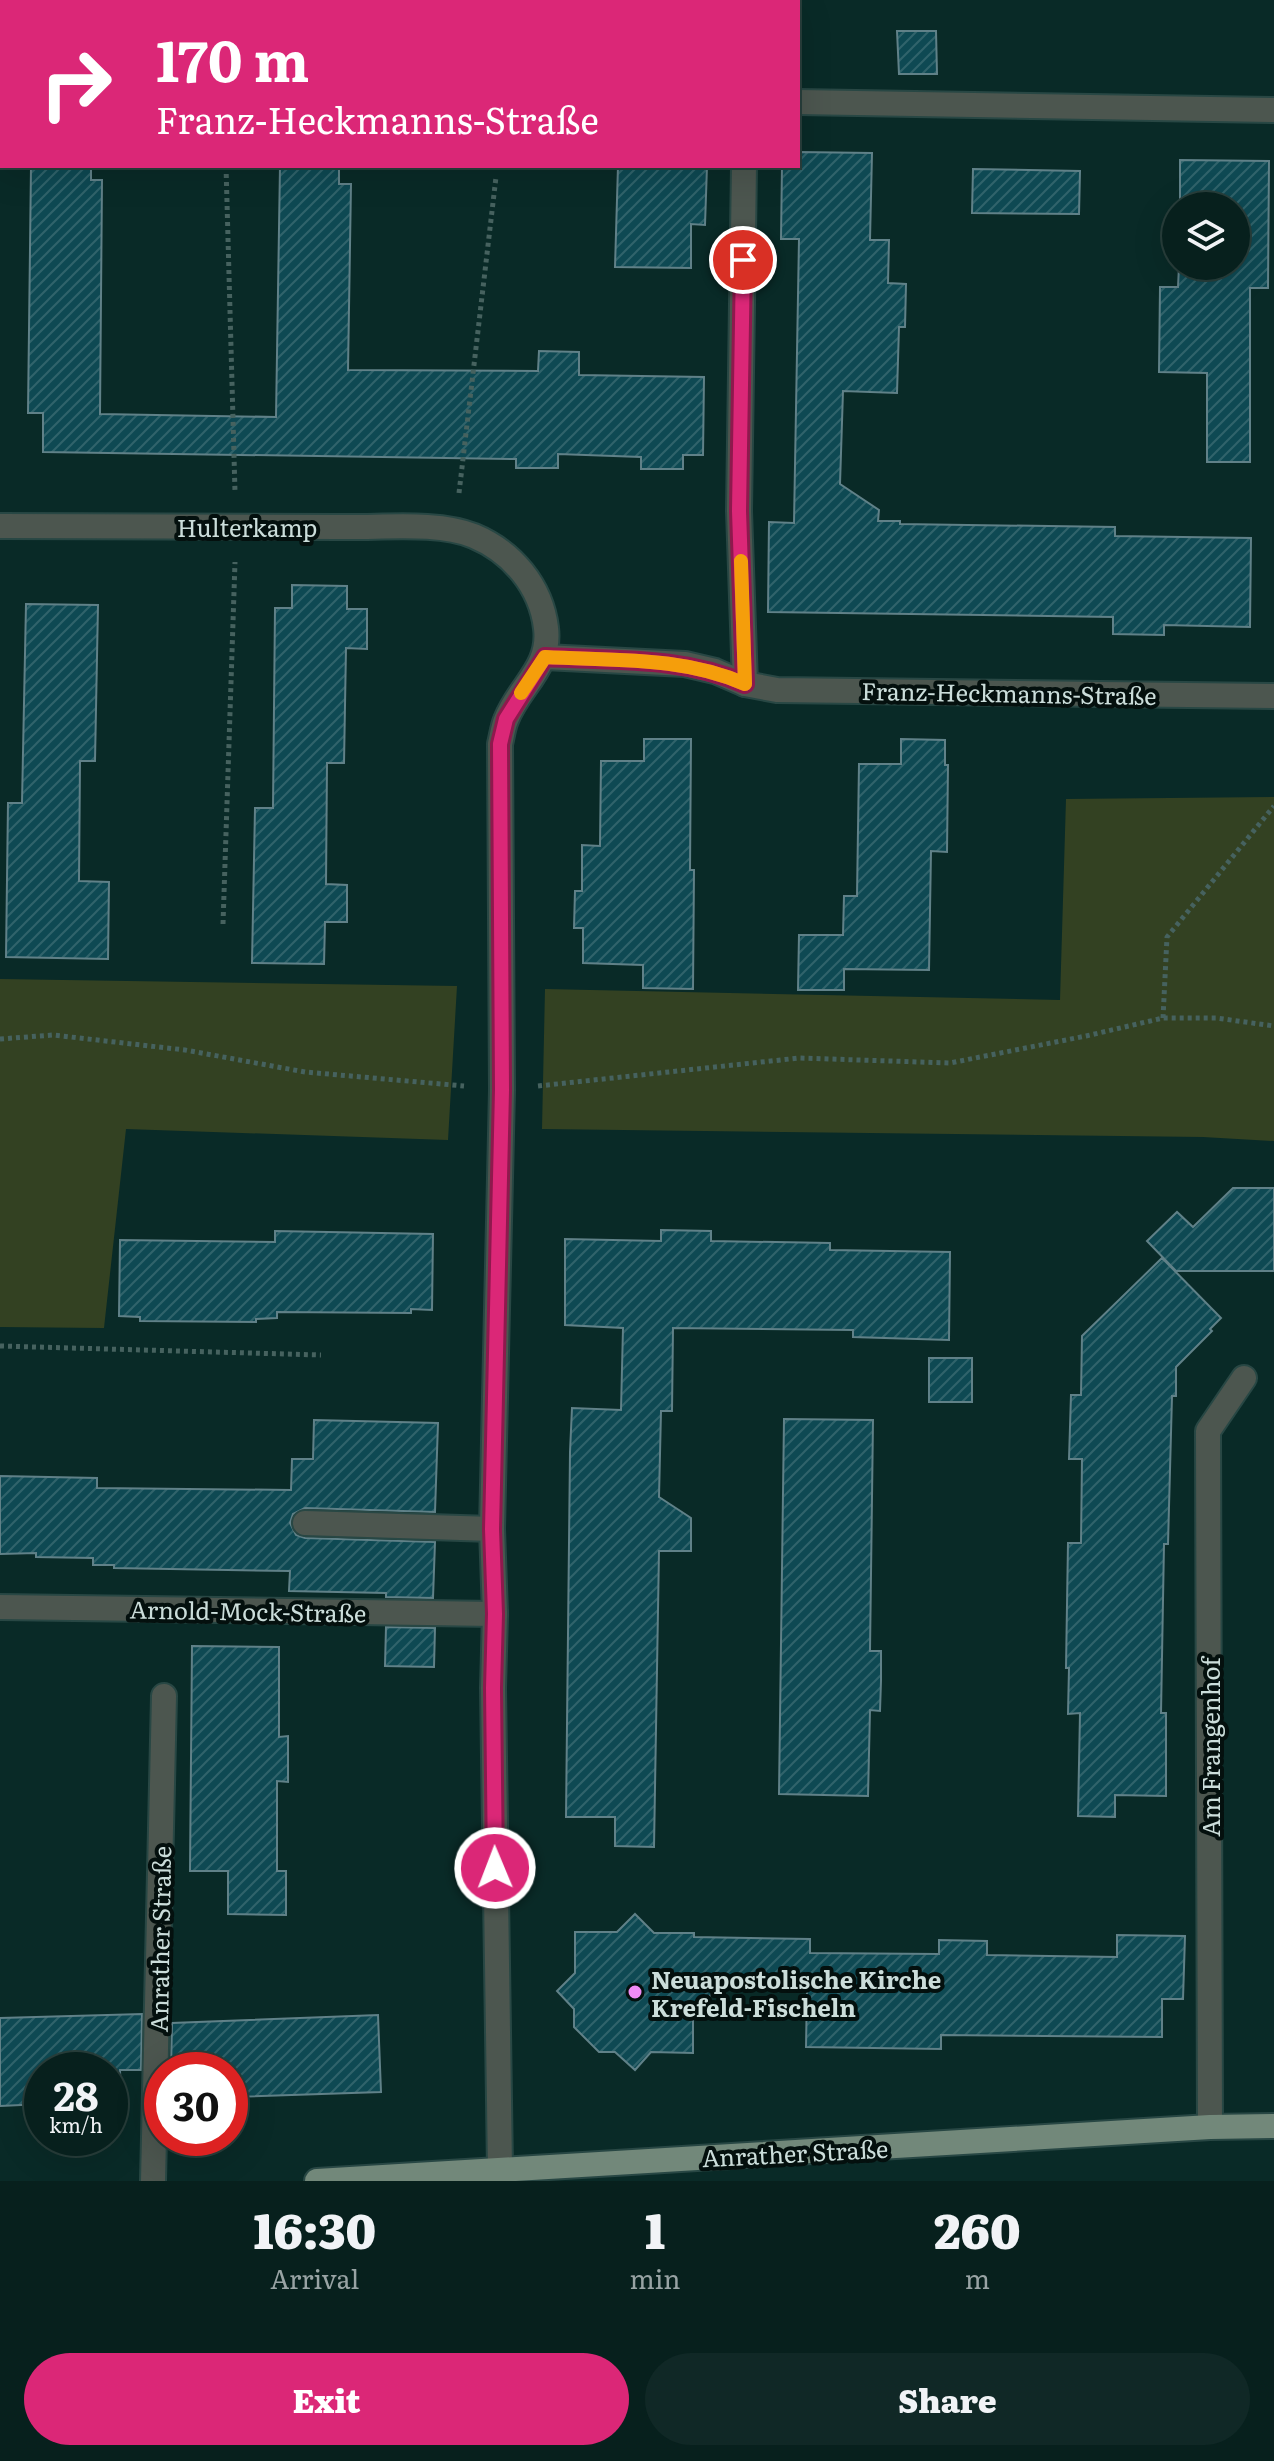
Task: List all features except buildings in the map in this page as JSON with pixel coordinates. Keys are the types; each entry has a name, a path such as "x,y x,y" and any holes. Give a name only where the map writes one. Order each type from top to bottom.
{"main road":[{"name":"Anrather Straße","path":"317,2181 1210,2127 1274,2126"}],"street":[{"path":"800,102 1274,110"},
{"path":"744,168 739,511 745,684"},
{"name":"Hulterkamp","path":"0,526 455,530 491,545 514,561 528,578 546,627 545,657"},
{"path":"500,2169 492,1529 502,1090 500,744 506,719 545,657"},
{"name":"Franz-Heckmanns-Straße","path":"545,657 685,664 715,671 745,684 777,690 1274,696"},
{"name":"Am Frangenhof","path":"1210,2127 1208,1431 1244,1378"},
{"path":"305,1523 492,1529"},
{"name":"Arnold-Mock-Straße","path":"0,1607 495,1614"},
{"name":"Anrather Straße","path":"153,2181 164,1696"}],"path":[{"path":"455,530 496,177"},
{"path":"1163,1018 1167,937 1274,806"},
{"path":"0,1039 53,1035 185,1050 305,1072 502,1090 799,1058 950,1063 1163,1018 1216,1018 1274,1026"},
{"path":"0,1346 321,1355"}],"green space":[{"path":"1274,797 1274,1141 1203,1137 542,1129 545,989 1060,1000 1066,799"},
{"path":"0,979 457,986 448,1140 126,1129 104,1328 0,1327"}],"slow traffic":[{"path":"521,693 545,657 685,664 715,671 745,684 741,561"}],"place":[{"name":"Neuapostolische Kirche Krefeld-Fischeln","path":"635,1992"}],"route":[{"path":"495,1868 492,1529 502,1090 500,744 506,719 545,657 685,664 715,671 745,684 739,511 743,260"}]}
